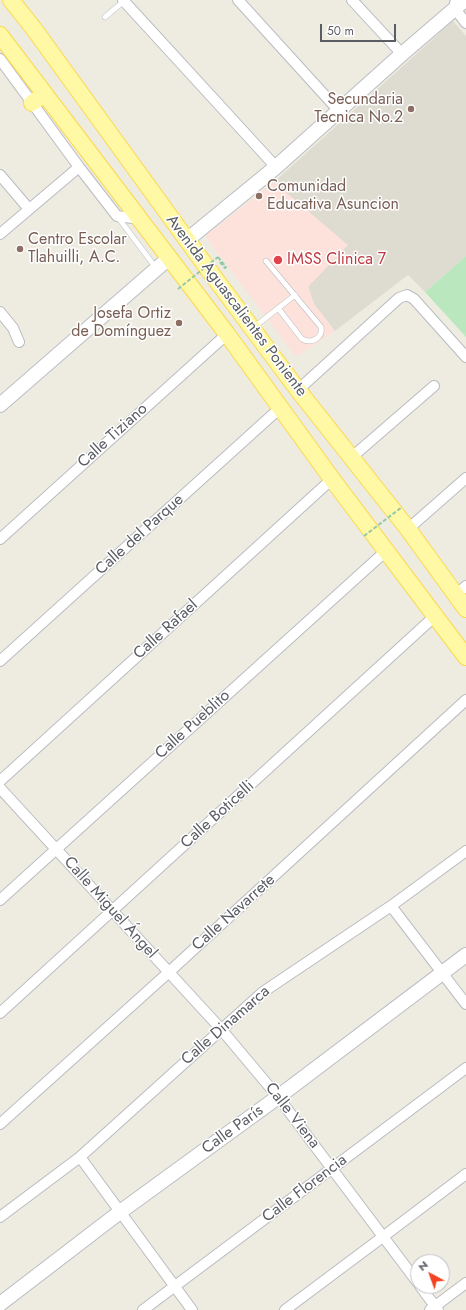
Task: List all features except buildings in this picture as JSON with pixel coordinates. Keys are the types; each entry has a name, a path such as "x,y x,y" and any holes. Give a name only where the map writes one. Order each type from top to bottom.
{"main road":[{"name":"Avenida Aguascalientes Poniente","path":"11,0 186,240 298,390 408,529 461,590 466,609"},
{"name":"Avenida Aguascalientes Poniente","path":"0,35 38,99 140,219 227,334 332,479 387,550 466,658"}],"street":[{"path":"124,0 276,167"},
{"path":"238,0 338,111"},
{"path":"352,0 402,54"},
{"path":"186,240 276,167 455,5 465,0"},
{"path":"455,5 466,22"},
{"name":"Avenida Aguascalientes Poniente","path":"0,59 38,99 79,167 117,216 140,219"},
{"path":"0,234 79,167"},
{"path":"0,175 29,209"},
{"path":"0,405 169,258"},
{"path":"298,390 399,298 407,295 414,299 466,357"},
{"path":"0,312 13,328 19,342"},
{"name":"Calle Tiziano","path":"0,539 227,334"},
{"path":"352,458 434,386"},
{"name":"Calle del Parque","path":"0,661 280,408"},
{"path":"408,529 466,478"},
{"name":"Calle Rafael","path":"0,781 332,479"},
{"name":"Calle Pueblito","path":"0,900 387,550"},
{"name":"Calle Boticelli","path":"0,1013 436,616"},
{"name":"Calle Navarrete","path":"0,1124 169,972 466,700"},
{"name":"Calle Miguel Ángel","path":"0,788 221,1029"},
{"name":"Calle Dinamarca","path":"0,1217 80,1157 263,992 391,906 466,851"},
{"path":"391,906 466,1004"},
{"name":"Calle París","path":"0,1304 120,1212 278,1097 466,955"},
{"name":"Calle Viena","path":"221,1029 278,1097 410,1272"},
{"name":"Calle Florencia","path":"143,1310 466,1068"},
{"path":"80,1157 192,1310"},
{"path":"285,1310 466,1174"},
{"path":"425,1294 434,1309 466,1283"}],"lane":[{"path":"105,17 124,0"},
{"path":"117,216 157,269"},
{"path":"266,261 321,327 322,332 319,337 313,341 307,342 302,339 278,308"},
{"path":"252,329 295,295"}],"path":[{"path":"178,289 218,257 226,267 225,268 220,261"},
{"path":"364,536 402,508"}],"shaded area":[{"name":"Secundaria Tecnica No.2","path":"453,21 466,36 466,256 425,292 408,275 335,331 314,304 274,182"},
{"name":"IMSS Clinica 7","path":"274,182 348,245 308,287 314,304 335,331 296,357 205,236"}],"green space":[{"path":"466,256 466,337 425,292"}],"place":[{"name":"Secundaria Tecnica No.2","path":"411,109"},
{"name":"Comunidad Educativa Asuncion","path":"259,196"},
{"name":"Centro Escolar Tlahuilli, A.C.","path":"20,249"},
{"name":"IMSS Clinica 7","path":"278,260"},
{"name":"Josefa Ortiz de Domínguez","path":"179,323"}]}
